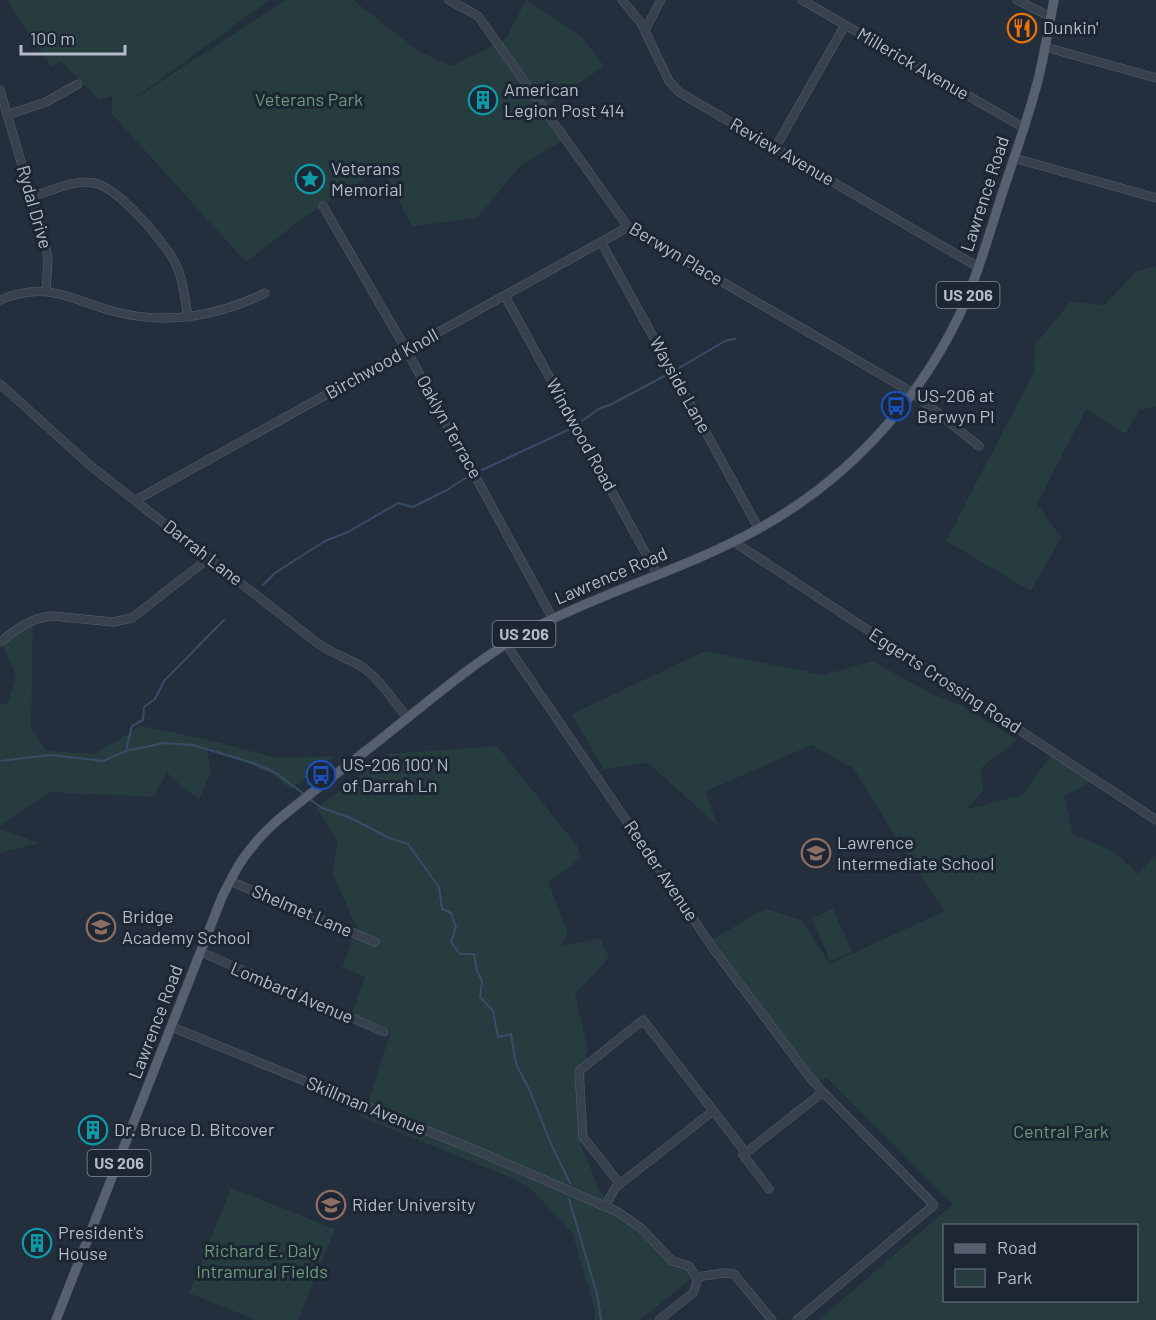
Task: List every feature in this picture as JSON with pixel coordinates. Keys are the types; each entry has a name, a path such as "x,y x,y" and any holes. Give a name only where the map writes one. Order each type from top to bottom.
{"main road":[{"name":"Lawrence Road","path":"56,1320 201,952 230,881 243,859 263,833 311,793 506,644 554,619 734,542 759,529 800,503 841,471 882,431 913,393 944,344 978,267 1024,128 1045,48 1054,0"}],"street":[{"name":"Berwyn Place","path":"449,0 478,16 628,227 913,393 979,446"},
{"name":"Review Avenue","path":"622,0 645,30 673,87 978,267"},
{"path":"645,30 661,0"},
{"name":"Millerick Avenue","path":"802,0 1024,128"},
{"path":"1017,0 1050,17"},
{"path":"775,148 845,25"},
{"path":"1045,48 1156,78"},
{"path":"7,115 46,102 78,84"},
{"name":"Rydal Drive","path":"0,90 46,247 48,260 46,291"},
{"path":"1014,158 1156,198"},
{"path":"32,197 84,182 102,185 118,194 172,256 181,278 188,317"},
{"name":"Oaklyn Terrace","path":"323,206 407,351 554,619"},
{"name":"Birchwood Knoll","path":"136,501 628,227"},
{"name":"Wayside Lane","path":"601,242 759,529"},
{"path":"0,300 20,293 46,291 74,296 100,307 134,316 152,318 188,317 221,311 265,293"},
{"name":"Windwood Road","path":"504,296 657,574"},
{"name":"Darrah Lane","path":"0,384 60,440 316,642 371,674 408,718"},
{"name":"Eggerts Crossing Road","path":"734,542 773,570 1156,820"},
{"path":"0,642 24,624 42,617 113,622 132,618 209,558"},
{"name":"Reeder Avenue","path":"506,644 713,948 811,1079 934,1205 797,1320"},
{"name":"Shelmet Lane","path":"230,881 375,942"},
{"name":"Lombard Avenue","path":"201,952 384,1032"},
{"path":"620,1184 583,1137 579,1071 643,1020 746,1153"},
{"name":"Skillman Avenue","path":"172,1027 480,1152 624,1215 641,1228 672,1261 689,1266 696,1277"},
{"path":"769,1189 743,1155 823,1092"},
{"path":"605,1206 620,1184 713,1111"},
{"path":"659,1320 693,1293 697,1282 696,1277 724,1273 734,1274 772,1320"}],"green space":[{"name":"Veterans Park","path":"7,0 269,0 128,103 285,0 353,0 418,51 451,66 507,37 526,0 581,36 604,66 543,108 565,139 521,165 477,218 412,226 382,168 306,216 246,262 112,114 112,96 99,100 61,61 51,66"},
{"path":"1156,266 1156,407 1140,410 1125,434 1086,409 1037,504 1061,538 1031,591 946,541 1034,372 1035,345 1070,302 1104,305 1137,271"},
{"path":"33,618 31,730 47,751 95,754 141,726 200,738 277,758 334,756 291,789 269,772 206,747 211,771 199,800 167,773 153,797 50,792 0,826 0,705 8,703 16,677 2,642"},
{"name":"Central Park","path":"705,651 824,675 872,661 932,694 960,705 1017,740 981,768 983,791 965,810 1022,795 1055,750 1098,778 1064,796 1073,834 1115,852 1138,874 1156,855 1156,1320 819,1320 953,1204 827,1078 817,1082 713,939 765,909 801,920 830,964 945,911 909,859 854,769 812,745 706,791 717,825 648,763 603,769 572,714"},
{"path":"497,746 578,847 581,858 548,882 568,933 560,947 600,938 609,958 575,994 587,1046 580,1142 599,1190 619,1212 697,1274 640,1320 595,1320 595,1310 572,1232 529,1187 517,1180 359,1116 370,1098 391,1030 352,1013 365,977 342,967 357,928 332,873 338,842 317,808 388,754"},
{"path":"0,829 39,843 0,853"},
{"path":"833,909 852,952 830,961 812,918"},
{"name":"Richard E. Daly Intramural Fields","path":"231,1188 335,1229 298,1320 256,1320 189,1293"}],"waterway":[{"path":"679,368 725,341 735,339"},
{"path":"582,421 600,408 668,374"},
{"path":"482,470 570,429"},
{"path":"263,585 275,573 325,541 348,532 398,503 413,507 467,477"},
{"path":"126,751 132,726 143,720 144,707 155,699 164,681 224,620"},
{"path":"0,761 51,755 103,761 126,751 164,743 193,745 253,763 276,773 304,794"},
{"path":"308,798 322,808 353,819 389,838 408,844 439,887 442,909 451,913 456,927 451,942 460,954 474,954 477,971 482,981 480,997 493,1011 498,1037 511,1034 516,1064 570,1183"},
{"path":"569,1199 597,1294 601,1320"}],"place":[{"name":"Dunkin'","path":"1022,28"},
{"name":"American Legion Post 414","path":"483,100"},
{"name":"Veterans Memorial","path":"310,179"},
{"name":"US-206 at Berwyn Pl","path":"896,406"},
{"name":"US-206 100' N of Darrah Ln","path":"321,775"},
{"name":"Lawrence Intermediate School","path":"816,853"},
{"name":"Bridge Academy School","path":"101,927"},
{"name":"Dr. Bruce D. Bitcover","path":"93,1130"},
{"name":"Rider University","path":"331,1205"},
{"name":"President's House","path":"37,1243"}]}
